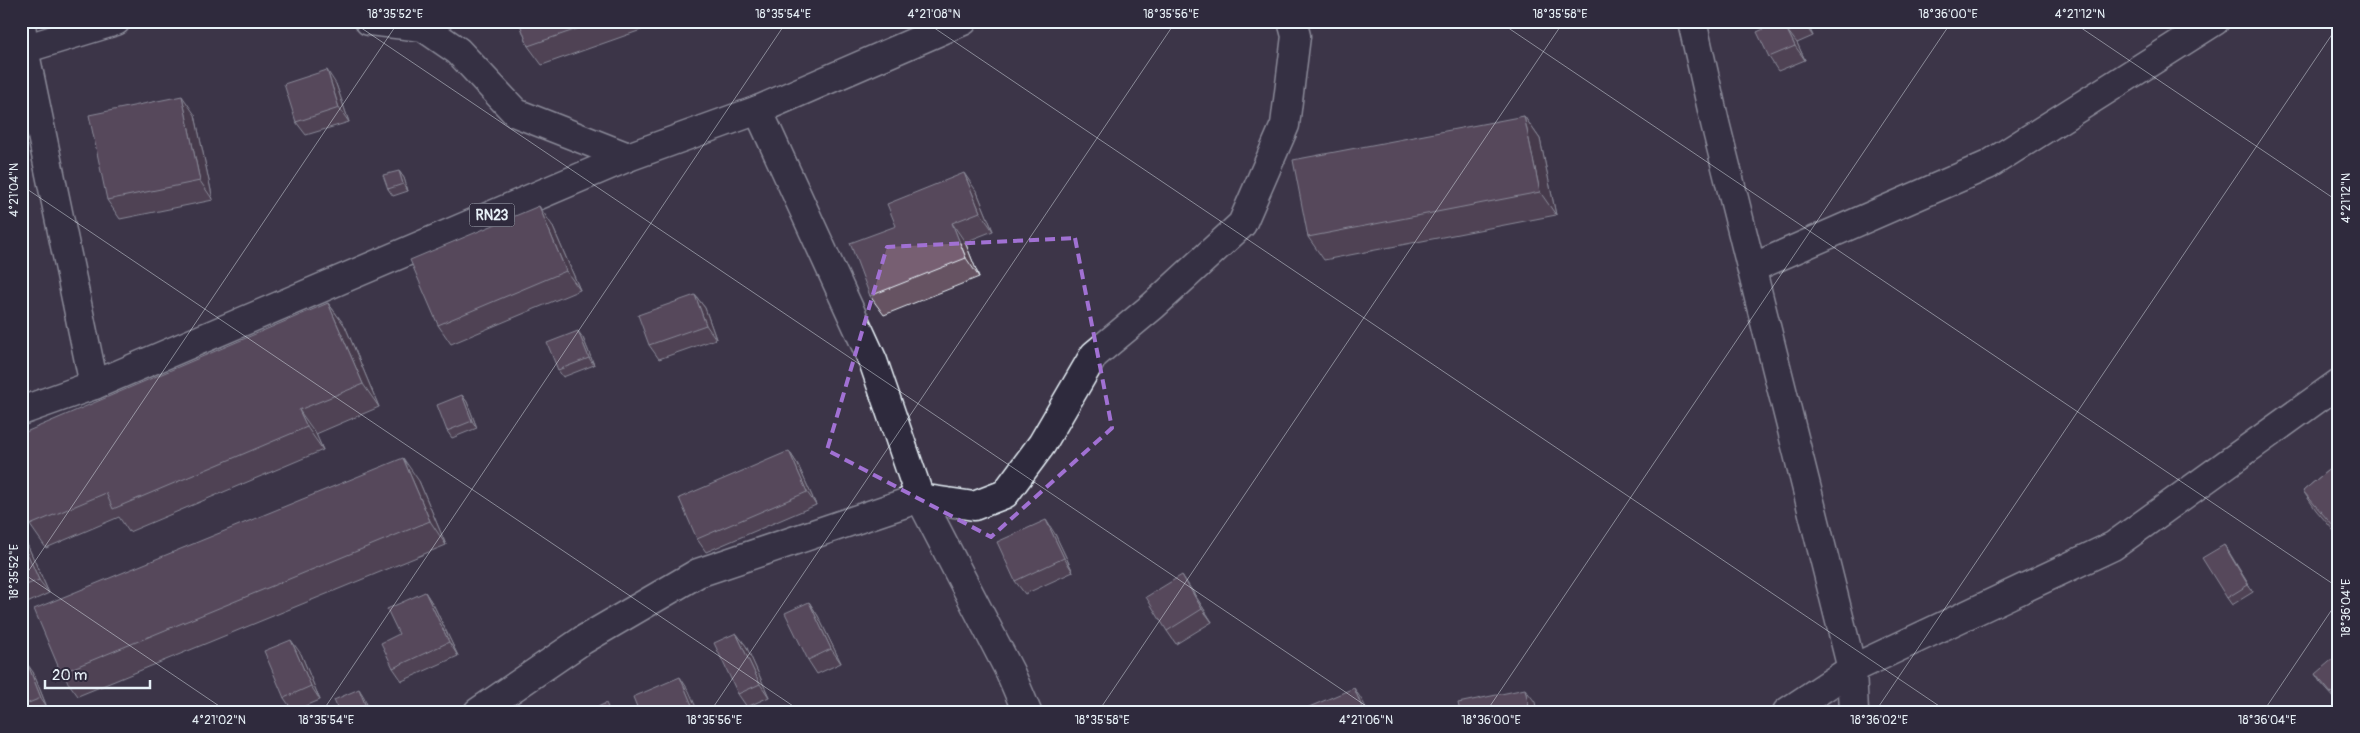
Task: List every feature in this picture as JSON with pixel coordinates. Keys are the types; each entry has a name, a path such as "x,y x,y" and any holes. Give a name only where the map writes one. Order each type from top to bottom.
{"street":[{"path":"94,385 23,37 116,21"},
{"path":"368,21 423,27 458,51 516,113 628,157"},
{"name":"RN23","path":"21,411 94,385 628,157 758,110 962,21"},
{"path":"478,712 583,640 698,573 920,498 974,506 1006,494 1042,444 1094,355 1153,306 1242,224 1285,125 1296,36 1292,21"},
{"path":"1692,21 1852,669 1854,712"},
{"path":"1752,268 1988,165 2214,21"},
{"path":"758,110 873,361 920,498 1010,672 1027,712"},
{"path":"1787,712 1852,669 2113,546 2339,383"}],"highlighted area":[{"path":"1075,238 1112,428 991,537 827,450 887,247"}],"building":[{"path":"519,21 600,21 528,46"},
{"path":"1775,21 1802,21 1803,23 1787,30 1795,46 1769,57 1757,32 1776,23"},
{"path":"327,70 339,108 296,122 284,84"},
{"path":"182,96 200,181 107,200 89,115"},
{"path":"1524,116 1540,192 1308,237 1293,160"},
{"path":"399,171 403,184 388,189 383,175"},
{"path":"964,173 980,212 952,223 966,258 870,296 850,243 896,226 887,204"},
{"path":"539,206 566,271 438,325 410,260"},
{"path":"695,295 706,325 649,345 638,315"},
{"path":"328,303 363,384 299,410 307,427 113,509 106,493 30,525 21,505 21,434"},
{"path":"578,331 589,358 558,370 547,343"},
{"path":"462,395 472,421 447,431 437,405"},
{"path":"789,451 807,492 697,539 679,498"},
{"path":"403,458 430,521 61,673 34,609"},
{"path":"2339,461 2339,533 2303,491"},
{"path":"1046,520 1064,558 1015,581 997,542"},
{"path":"21,539 39,580 21,587"},
{"path":"2224,545 2248,585 2227,598 2202,558"},
{"path":"1182,575 1202,609 1167,631 1146,597"},
{"path":"425,592 449,642 393,668 381,643 399,634 387,609"},
{"path":"809,602 831,649 808,660 785,613"},
{"path":"736,633 760,684 738,694 714,643"},
{"path":"291,640 311,686 284,698 264,651"},
{"path":"2335,657 2339,661 2339,686 2331,693 2315,674"},
{"path":"28,665 41,698 21,706 21,667"},
{"path":"680,677 694,710 690,712 639,712 633,697"},
{"path":"1354,688 1364,712 1303,712 1302,710"},
{"path":"359,689 368,712 339,712 334,700"},
{"path":"1525,689 1530,712 1460,712 1458,703"},
{"path":"606,703 610,712 588,712"}]}
